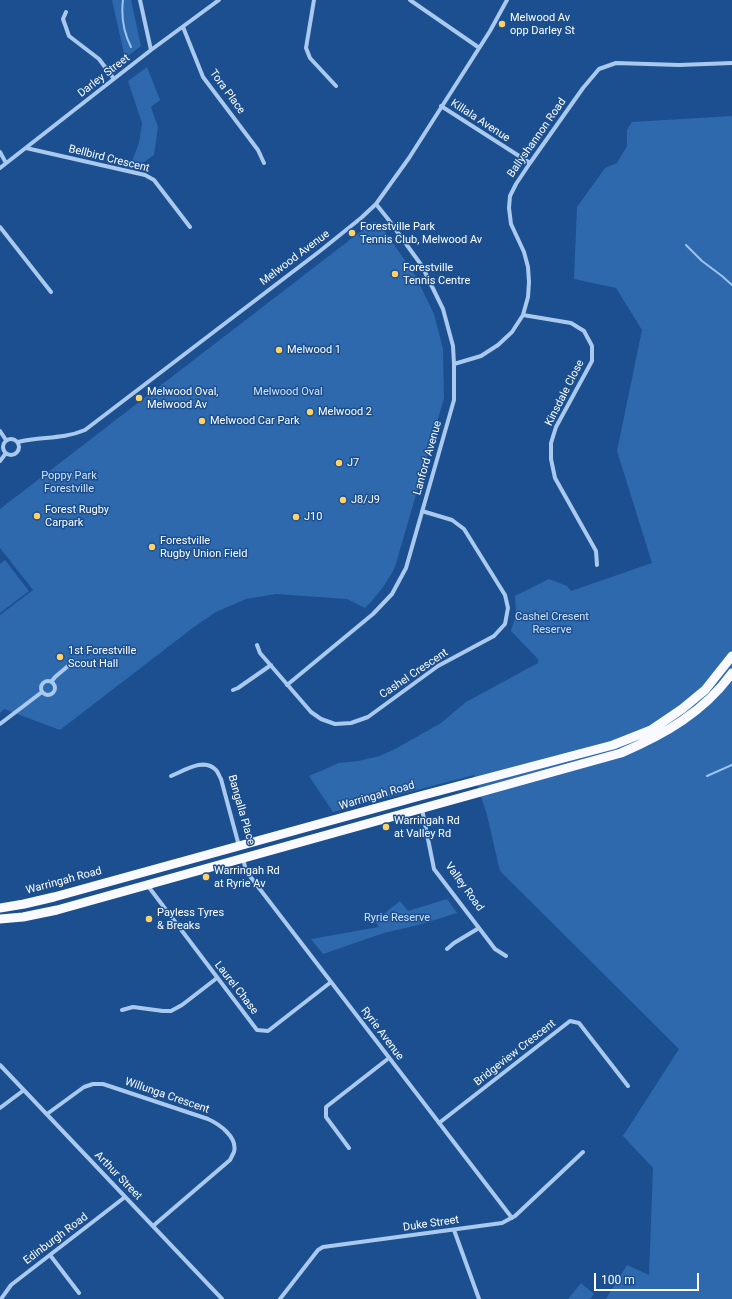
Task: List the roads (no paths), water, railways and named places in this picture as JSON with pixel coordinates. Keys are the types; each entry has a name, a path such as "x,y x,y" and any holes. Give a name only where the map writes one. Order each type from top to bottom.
{"highway":[{"name":"Warringah Road","path":"0,908 54,897 420,796 614,745 645,733 682,709 705,690 732,656"},
{"path":"0,919 23,917 57,910 621,753 665,732 689,716 708,699 732,672"},
{"name":"Valley Road","path":"420,796 422,809"},
{"name":"Bangalla Place","path":"239,846 243,858"}],"street":[{"path":"140,0 151,50"},
{"name":"Darley Street","path":"0,168 151,50 219,0"},
{"path":"314,0 306,48 310,58 336,86"},
{"path":"410,0 478,47"},
{"name":"Melwood Avenue","path":"18,442 74,435 85,430 361,218 376,204 404,164 478,47 490,31 507,0"},
{"path":"66,12 63,19 69,36 98,59 114,79"},
{"name":"Tora Place","path":"183,27 203,77 258,150 264,163"},
{"name":"Ballyshannon Road","path":"454,364 481,356 498,345 512,332 523,315 528,297 528,267 524,252 511,224 508,208 510,196 530,163 583,88 599,69 616,63 679,65 732,63"},
{"name":"Killala Avenue","path":"441,106 530,163"},
{"name":"Bellbird Crescent","path":"26,148 145,175 154,180 190,227"},
{"path":"0,152 6,163"},
{"name":"Lanford Avenue","path":"287,685 373,614 392,594 406,568 454,400 453,346 443,309 422,266 376,204"},
{"path":"0,227 51,292"},
{"name":"Kinsdale Close","path":"523,315 572,323 584,331 592,346 592,361 556,427 551,443 551,459 555,478 596,551 597,565"},
{"path":"0,431 6,440"},
{"path":"6,440 14,439 18,442 20,447 18,452 14,455 6,453"},
{"path":"6,440 3,446 6,453"},
{"path":"0,461 6,453"},
{"name":"Cashel Crescent","path":"257,645 260,653 311,712 321,719 335,724 351,723 368,717 438,666 494,636 505,624 508,608 505,595 464,529 452,520 422,511"},
{"path":"52,681 74,661"},
{"path":"233,690 271,666"},
{"path":"42,692 41,687 43,683 47,680 52,681"},
{"path":"42,692 48,695 54,692 56,687 52,681"},
{"path":"0,724 42,692"},
{"name":"Bangalla Place","path":"171,776 198,765 206,765 216,770 221,779 239,846"},
{"name":"Valley Road","path":"422,809 434,869 495,949 506,956"},
{"name":"Ryrie Avenue","path":"243,858 246,871 512,1218"},
{"name":"Laurel Chase","path":"146,884 257,1030 268,1031 331,982"},
{"path":"447,950 454,943 479,928"},
{"path":"122,1010 133,1007 163,1012 171,1011 182,1005 217,978"},
{"name":"Bridgeview Crescent","path":"439,1123 570,1022 579,1023 628,1086"},
{"path":"349,1148 326,1117 326,1107 389,1058"},
{"name":"Arthur Street","path":"0,1065 222,1299"},
{"name":"Willunga Crescent","path":"47,1114 84,1087 93,1084 103,1084 208,1119 218,1124 226,1132 233,1141 234,1151 230,1160 153,1226"},
{"path":"0,1108 24,1090"},
{"name":"Duke Street","path":"280,1299 318,1250 322,1247 502,1223 515,1216 583,1152"},
{"name":"Edinburgh Road","path":"1,1299 11,1285 125,1197"},
{"path":"454,1230 479,1299"},
{"path":"50,1255 79,1293"}],"waterway":[{"path":"123,0 122,12 124,24 131,47"},
{"path":"686,245 702,261 732,285"},
{"path":"707,776 732,765"}],"place":[{"name":"Melwood Av opp Darley St","path":"502,24"},
{"name":"Forestville Park Tennis Club, Melwood Av","path":"352,233"},
{"name":"Forestville Tennis Centre","path":"395,274"},
{"name":"Melwood 1","path":"279,350"},
{"name":"Melwood Oval, Melwood Av","path":"139,398"},
{"name":"Melwood 2","path":"310,412"},
{"name":"Melwood Car Park","path":"202,421"},
{"name":"J7","path":"339,463"},
{"name":"J8/J9","path":"343,500"},
{"name":"Forest Rugby Carpark","path":"37,516"},
{"name":"J10","path":"296,517"},
{"name":"Forestville Rugby Union Field","path":"152,547"},
{"name":"1st Forestville Scout Hall","path":"60,657"},
{"name":"Warringah Rd at Valley Rd","path":"386,827"},
{"name":"Warringah Rd at Ryrie Av","path":"206,877"},
{"name":"Payless Tyres & Breaks","path":"149,919"}],"park label":[{"name":"Melwood Oval","path":"288,392"},
{"name":"Poppy Park Forestville","path":"69,482"},
{"name":"Cashel Cresent Reserve","path":"552,623"},
{"name":"Ryrie Reserve","path":"397,918"}]}
